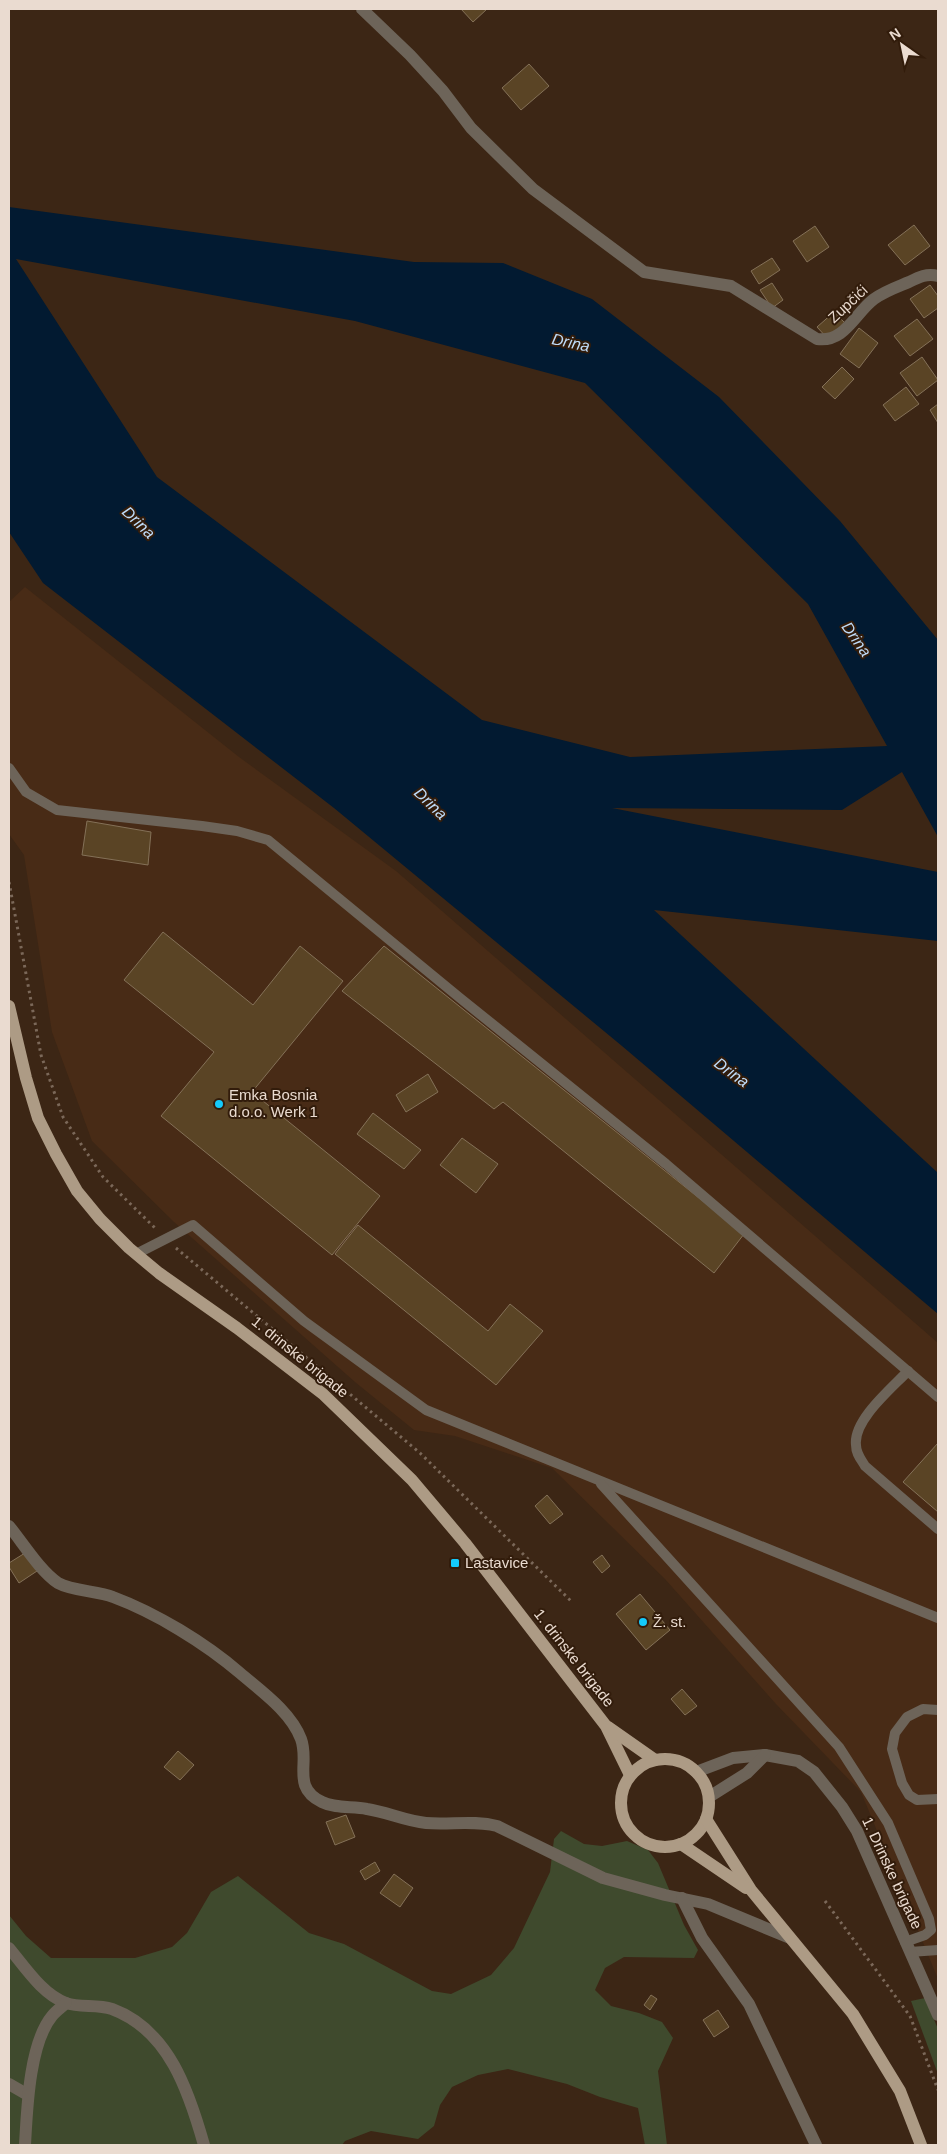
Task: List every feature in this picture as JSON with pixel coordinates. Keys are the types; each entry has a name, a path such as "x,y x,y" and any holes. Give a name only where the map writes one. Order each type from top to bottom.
{"main road":[{"name":"1. drinske brigade","path":"9,1006 28,1086 38,1118 77,1191 100,1219 136,1254 323,1394 412,1480 465,1543 606,1726"},
{"path":"606,1726 655,1760"},
{"path":"606,1726 630,1776"},
{"path":"670,1759 684,1763 696,1772 704,1784 709,1798 706,1819 696,1834 681,1844 667,1847 653,1846 639,1840 629,1830 622,1817 620,1802 623,1788 630,1776 641,1766 655,1760 670,1759"},
{"path":"706,1819 751,1890 853,2014 900,2091 921,2145"},
{"path":"681,1844 751,1890"}],"street":[{"name":"Zupčići","path":"362,9 410,54 444,91 471,128 533,189 644,272 731,286 817,339 827,340 835,338 840,334 873,300 884,293 924,275 938,276"},
{"path":"9,1526 50,1576 60,1584 113,1596 199,1641 239,1672 294,1725 301,1740 303,1750 303,1782 308,1791 320,1802 332,1806 365,1808 406,1820 427,1823 486,1824 497,1826 603,1878 708,1904 790,1938"},
{"path":"709,1798 747,1773 765,1755"},
{"name":"1. Drinske brigade","path":"696,1772 732,1758 765,1755 798,1761 814,1772 842,1807 869,1856 938,2015"},
{"path":"682,1898 702,1938 749,2004 816,2145"},
{"path":"9,1948 44,1989 66,2003 111,2009 145,2028 168,2054 192,2102 204,2145"},
{"path":"25,2145 28,2096 38,2045 51,2017 66,2003"},
{"path":"9,2084 28,2096"}],"lane":[{"path":"9,768 26,792 57,810 210,827 237,831 268,840 666,1164 938,1397"},
{"path":"136,1254 192,1225 304,1321 426,1410 938,1618"},
{"path":"908,1371 864,1419 857,1434 855,1444 858,1455 865,1466 938,1529"},
{"path":"598,1480 838,1747 888,1824 935,1928 908,1947"},
{"path":"938,1710 923,1709 907,1717 895,1733 892,1749 902,1783 909,1795 917,1800 938,1799"},
{"path":"908,1947 938,1950"}],"path":[{"path":"825,1901 910,2016 938,2090"}],"shaded area":[{"path":"25,587 239,757 396,871 938,1343 938,1979 861,1792 776,1704 665,1579 552,1468 455,1436 414,1430 355,1382 174,1222 92,1141 52,1032 24,855 9,834 9,602"}],"green space":[{"path":"561,1831 584,1844 602,1846 627,1841 648,1850 658,1863 684,1925 698,1950 694,1958 624,1957 605,1968 595,1990 611,2006 639,2013 662,2022 673,2038 658,2071 667,2145 645,2145 638,2108 600,2097 567,2084 508,2069 478,2075 452,2087 440,2105 434,2126 418,2139 371,2131 345,2141 342,2145 9,2145 9,1915 26,1936 51,1958 135,1958 172,1947 187,1933 211,1892 238,1876 309,1933 344,1944 432,1991 451,1994 491,1975 514,1948 550,1872 554,1839"},
{"path":"925,1998 938,2029 938,2074 911,2001"}],"water":[{"name":"Drina","path":"9,207 414,262 503,263 592,299 719,397 840,521 938,640 938,837 902,772 842,810 612,808 938,872 938,941 654,910 938,1173 938,1314 622,1046 334,808 43,583 9,532","holes":["16,259 355,321 585,383 808,604 887,746 630,757 482,720 157,477"]}],"building":[{"path":"461,9 487,9 473,22"},
{"path":"529,64 549,86 521,110 502,88"},
{"path":"914,225 930,246 905,265 888,245"},
{"path":"815,226 829,247 807,262 793,241"},
{"path":"772,258 780,270 759,284 751,271"},
{"path":"772,283 783,300 772,308 760,290"},
{"path":"930,285 938,296 938,308 924,318 910,299"},
{"path":"834,312 845,323 828,339 817,327"},
{"path":"917,319 933,339 910,356 894,336"},
{"path":"859,328 878,343 859,368 840,354"},
{"path":"922,357 938,380 917,396 900,373"},
{"path":"842,367 854,379 835,399 822,387"},
{"path":"906,387 919,404 895,421 883,405"},
{"path":"938,404 938,423 930,410"},
{"path":"87,821 151,832 148,865 82,855"},
{"name":"Emka Bosnia d.o.o. Werk 1","path":"163,932 253,1005 300,946 343,981 252,1092 380,1196 332,1255 161,1116 214,1052 124,980"},
{"path":"384,946 744,1234 714,1273 503,1102 494,1109 342,991"},
{"path":"428,1074 438,1092 406,1112 396,1095"},
{"path":"373,1113 421,1150 404,1169 357,1134"},
{"path":"462,1138 498,1164 476,1193 440,1165"},
{"path":"358,1225 488,1331 510,1304 543,1331 496,1385 335,1254"},
{"path":"938,1443 938,1512 903,1482"},
{"path":"547,1495 563,1514 550,1524 535,1506"},
{"path":"25,1553 37,1571 19,1583 9,1567 9,1563"},
{"path":"602,1555 610,1566 602,1573 593,1562"},
{"name":"Ž. st.","path":"640,1594 670,1630 646,1650 616,1614"},
{"path":"682,1689 697,1706 685,1715 671,1699"},
{"path":"178,1751 194,1765 180,1780 164,1767"},
{"path":"346,1815 355,1837 335,1845 326,1822"},
{"path":"375,1862 380,1871 365,1880 360,1871"},
{"path":"394,1874 413,1888 400,1907 380,1893"},
{"path":"651,1995 657,1999 650,2010 644,2005"},
{"path":"718,2010 729,2027 714,2037 703,2020"}],"place":[{"name":"Emka Bosnia d.o.o. Werk 1","path":"219,1104"},
{"name":"Lastavice","path":"455,1563"},
{"name":"Ž. st.","path":"643,1622"}]}
